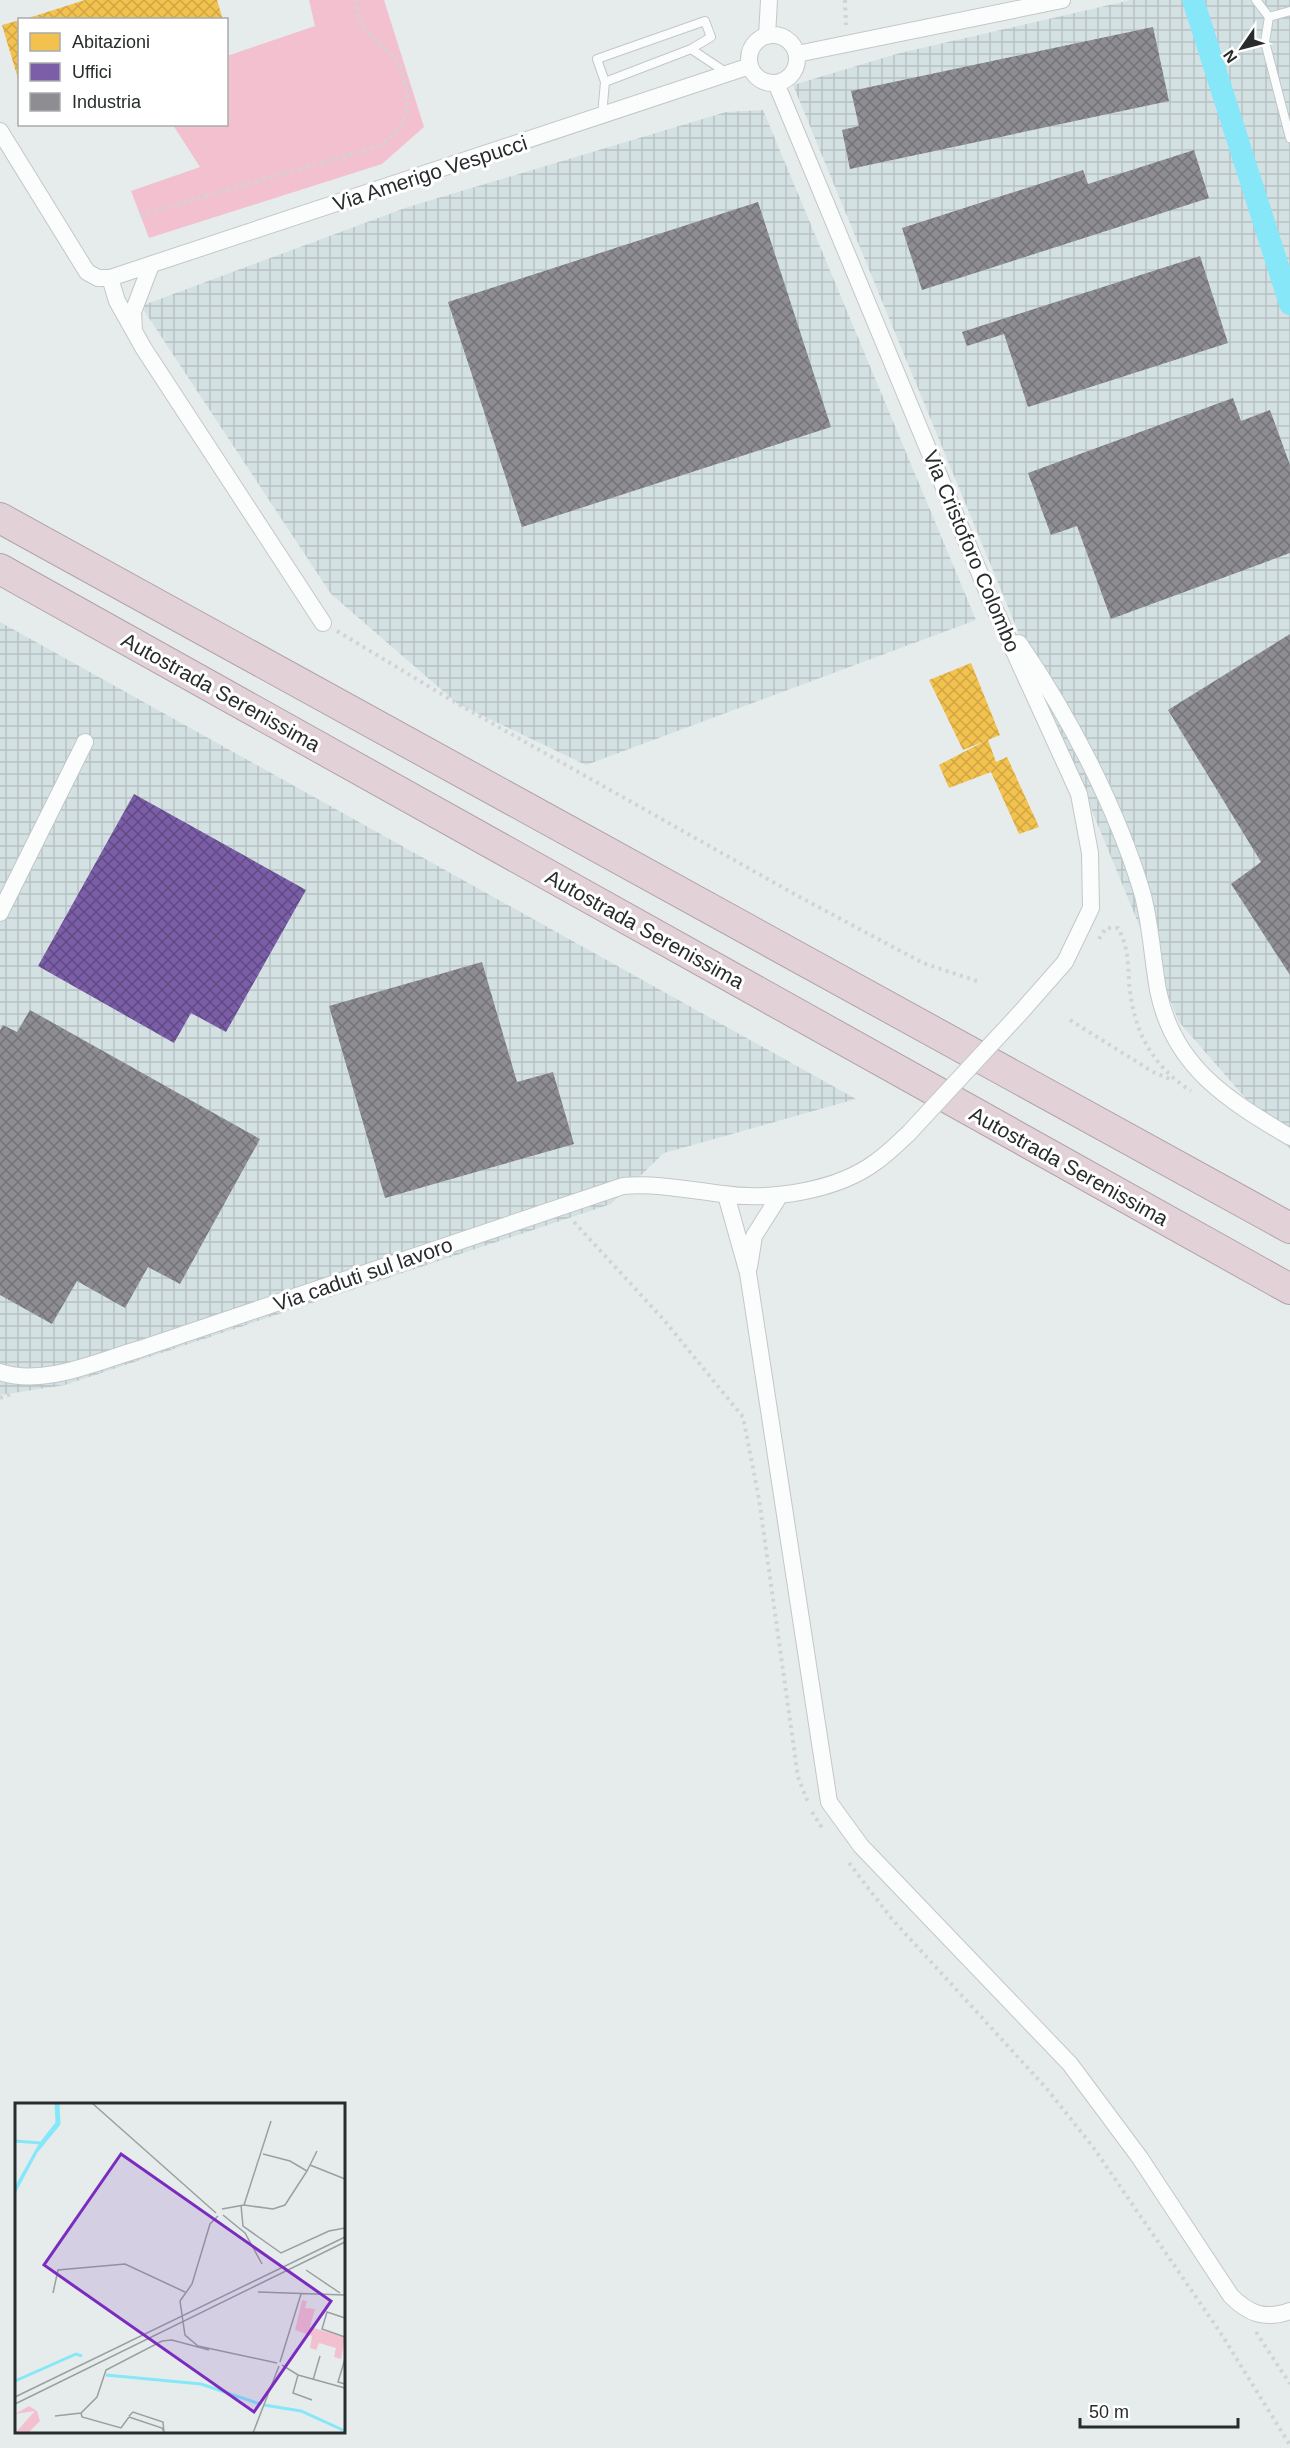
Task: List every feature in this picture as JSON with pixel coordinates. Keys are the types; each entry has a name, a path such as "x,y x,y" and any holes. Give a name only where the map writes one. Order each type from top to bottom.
{"highway":[{"path":"0,518 1290,1228"},
{"name":"Autostrada Serenissima","path":"0,569 1290,1289"}],"street":[{"path":"767,36 769,0"},
{"path":"797,54 1062,0"},
{"path":"767,36 780,36 789,42 797,54 795,70 789,78 776,83 764,82 754,75 750,66 749,53 754,44 767,36"},
{"name":"Via Amerigo Vespucci","path":"110,278 750,66"},
{"name":"Via Cristoforo Colombo","path":"776,83 992,603 1079,794 1090,853 1091,908 1065,962 908,1134"},
{"path":"0,130 87,272 98,278 110,278 117,302 134,331 323,623"},
{"path":"134,331 133,312 151,266"},
{"path":"992,603 1041,675 1098,782 1141,891 1150,926 1158,990 1171,1033 1206,1080 1241,1109 1290,1137"},
{"path":"0,913 85,742"},
{"name":"Via caduti sul lavoro","path":"0,1372 27,1377 58,1372 140,1349 623,1186 652,1183 726,1195 780,1195 829,1185 875,1163 908,1134"},
{"path":"726,1195 748,1274 829,1802 861,1846 1070,2064 1140,2158 1232,2296 1246,2311 1261,2315 1290,2311"},
{"path":"748,1274 754,1236 780,1195"}],"lane":[{"path":"1256,0 1269,17 1265,42 1290,138"},
{"path":"1269,17 1290,11"},
{"path":"602,116 605,82 597,59 705,21 711,37 691,49 605,82"},
{"path":"691,49 728,74"}],"path":[{"path":"140,215 376,147 392,137 405,115 407,91 398,62 361,26 357,17 357,0"},
{"path":"845,0 847,44"},
{"path":"323,623 585,777 922,963 980,982"},
{"path":"1097,943 1106,928 1118,928 1125,940 1133,1012 1141,1040 1174,1080"},
{"path":"1070,1020 1153,1072 1174,1080 1199,1096"},
{"path":"568,1215 664,1320 743,1417 759,1499 798,1778 814,1817 828,1836"},
{"path":"0,1398 20,1392"},
{"path":"842,1854 892,1919 1047,2089 1093,2147 1220,2332 1290,2445"},
{"path":"1246,2311 1258,2336 1290,2384"}],"shaded area":[{"path":"309,0 384,0 424,127 382,164 149,238 131,191 200,167 174,126 228,126 228,56 315,26"},
{"path":"1131,0 1290,0 1290,1149 1179,1022 793,85 900,53"},
{"path":"763,110 976,620 586,765 458,704 331,594 141,306 408,207 726,112"},
{"path":"0,622 856,1099 664,1153 611,1204 65,1385 0,1395"}],"building: Abitazioni":[{"path":"85,0 217,0 222,18 28,18"},
{"path":"18,21 18,79 2,25"},
{"path":"971,663 1000,735 988,740 996,762 1007,757 1039,827 1019,834 991,772 949,788 939,765 985,741 963,750 929,680"}],"building: Uffici":[{"path":"134,794 306,890 226,1032 191,1013 174,1043 38,966"}],"building: Industria":[{"path":"1153,27 1169,101 850,169 842,130 859,126 851,91"},
{"path":"1194,150 1209,198 922,290 902,228 1083,170 1088,184"},
{"path":"758,202 831,427 522,527 448,302"},
{"path":"1200,256 1228,343 1028,407 1004,334 967,346 962,332"},
{"path":"1233,398 1241,421 1270,410 1290,465 1290,553 1111,619 1077,526 1051,535 1028,473"},
{"path":"1290,634 1290,975 1231,884 1261,862 1168,710"},
{"path":"482,962 517,1082 553,1072 574,1144 385,1198 329,1006"},
{"path":"30,1010 260,1139 180,1284 148,1267 125,1308 77,1281 52,1324 0,1295 0,1030 3,1025 17,1032"}],"waterway":[{"path":"1193,0 1290,304"}]}
